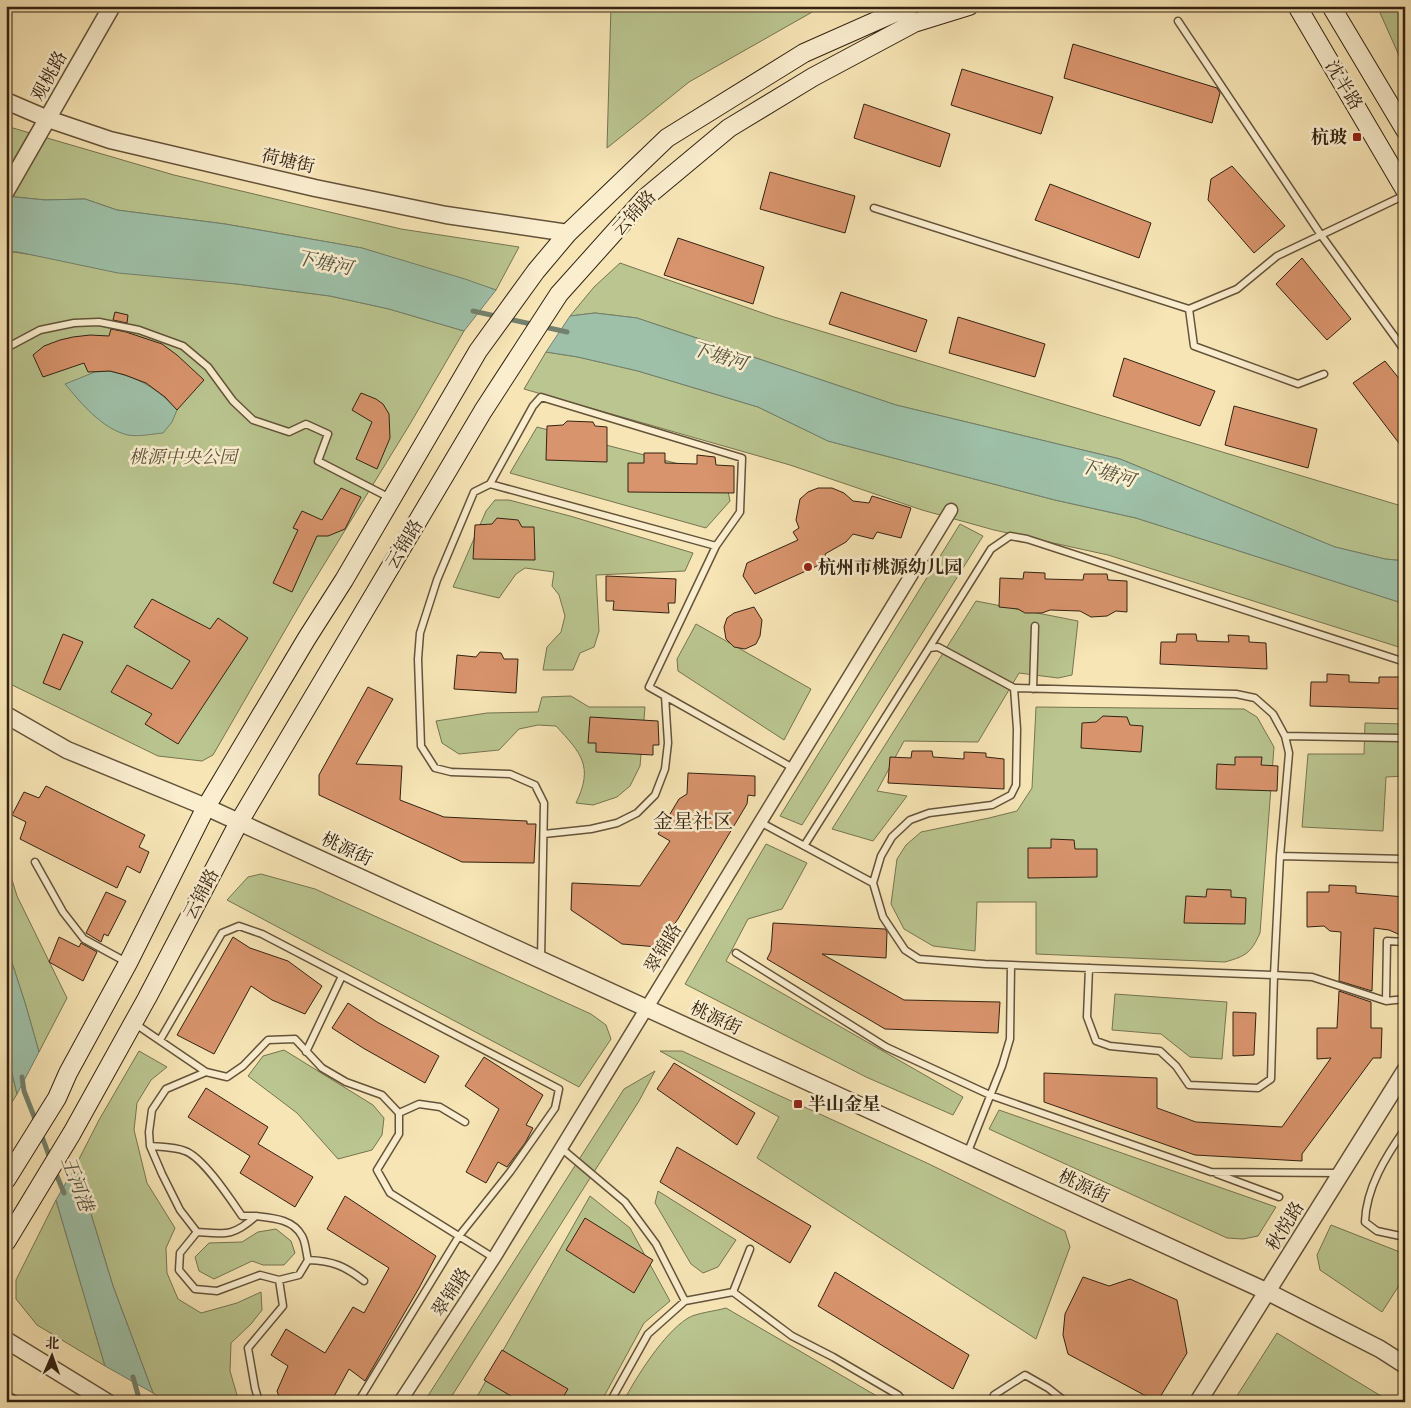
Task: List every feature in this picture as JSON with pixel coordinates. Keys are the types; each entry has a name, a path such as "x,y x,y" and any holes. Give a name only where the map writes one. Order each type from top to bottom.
{"main road":[{"name":"云锦路","path":"6,1180 57,1098 68,1073 128,963 206,807 478,351 520,295 568,233 667,138 804,53 910,6"},
{"name":"云锦路","path":"6,1242 72,1133 239,822 478,420 559,294 645,198 729,128 813,76 914,23 969,6"},
{"name":"沈半路","path":"1297,6 1405,190"},
{"name":"沈半路","path":"1331,6 1405,130"}],"street":[{"name":"观桃路","path":"6,191 112,6"},
{"name":"荷塘街","path":"6,101 48,119 110,140 315,188 446,214 568,233"},
{"name":"翠锦路","path":"400,1402 494,1258 951,510"},
{"name":"桃源街","path":"6,715 68,750 206,807 1268,1292 1380,1348 1405,1364"},
{"name":"秋悦路","path":"1198,1402 1405,1070"},
{"path":"6,1340 107,1402"}],"lane":[{"path":"1178,21 1321,236 1405,351"},
{"path":"874,208 1188,309 1236,289 1277,256 1405,195"},
{"path":"1188,309 1194,346 1298,384 1324,374"},
{"path":"6,352 10,346 40,330 74,323 99,322 148,333 182,346 201,361 208,367 233,401 253,420 289,432 306,424 328,434 318,461 392,498"},
{"path":"541,960 544,803 535,785 510,774 451,772 435,768 421,746 418,659 420,633 437,580 474,492 490,484 532,406 541,397 742,458 740,512 716,546 648,687 793,768"},
{"path":"490,484 716,546"},
{"path":"804,846 992,548 1010,536 1027,539 1405,662"},
{"path":"1032,688 1035,626"},
{"path":"929,648 938,647 1014,688 1236,694 1255,698 1273,714 1285,736 1289,753 1280,856 1271,1079 1258,1088 1189,1085 1176,1066 1160,1051 1110,1046 1096,1041 1087,1017 1089,968"},
{"path":"1014,688 1017,730 1016,785 1011,795 992,805 929,813 910,820 892,837 881,856 873,883 883,917 905,950 918,959 1011,965 1312,978 1386,1001 1404,999"},
{"path":"544,834 591,829 617,823 637,813 655,795 665,769 668,743 665,696"},
{"path":"1285,736 1400,738"},
{"path":"760,822 873,883"},
{"path":"1280,856 1405,858"},
{"path":"35,862 63,912 84,939 128,963"},
{"path":"160,1040 222,933 239,926 262,934 559,1089 555,1108 510,1172 459,1236 358,1402"},
{"path":"1386,1001 1387,942 1405,942"},
{"path":"736,953 886,1047 990,1095 1279,1197"},
{"path":"966,1154 1002,1066 1010,1039 1011,965"},
{"path":"306,1052 342,976"},
{"path":"133,1022 206,1072 227,1076 243,1066 268,1040 295,1039 322,1068 346,1082 382,1095 400,1113 399,1134 377,1170 390,1193 494,1258"},
{"path":"206,1072 166,1088 152,1110 149,1132 150,1146 180,1210 197,1232 228,1234 245,1226 256,1216"},
{"path":"400,1113 419,1104 440,1107 465,1122"},
{"path":"1405,1129 1389,1152 1373,1186 1365,1209 1365,1222 1376,1231 1405,1237"},
{"path":"150,1146 186,1151 197,1159 214,1178 242,1216 275,1218 291,1224 303,1237 308,1260 298,1275 279,1280 260,1275 217,1292 195,1289 179,1270 179,1262 180,1253 197,1232"},
{"path":"561,1148 625,1202 656,1244 685,1301"},
{"path":"1211,1172 1342,1173"},
{"path":"733,1292 750,1249"},
{"path":"308,1260 328,1261 349,1269 364,1281"},
{"path":"259,1402 248,1348 283,1306 279,1280"},
{"path":"610,1402 648,1334 685,1301 733,1292 792,1336 833,1357 898,1395 904,1402"},
{"path":"990,1402 994,1395 1025,1375 1048,1388 1066,1402"},
{"path":"7,1402 11,1397 19,1402"}],"green space":[{"path":"611,6 682,6 814,11 689,82 607,148"},
{"path":"1377,6 1405,6 1405,69"},
{"path":"6,126 174,175 401,229 519,247 496,290 362,248 225,224 117,210 85,199 45,200 6,196"},
{"name":"桃源中央公园","path":"6,251 330,296 389,309 464,331 410,424 306,594 213,755 202,761 158,756 6,682"},
{"path":"620,263 774,317 1405,507 1405,561 1385,559 1335,547 1120,459 896,405 637,318 595,313 570,316 594,287"},
{"path":"546,352 578,357 638,371 758,407 828,441 1055,500 1136,518 1405,604 1405,649 1108,555 994,530 922,510 790,465 524,389"},
{"path":"537,427 725,476 730,501 706,528 510,473"},
{"path":"495,500 509,500 570,516 693,553 685,571 596,575 599,631 594,647 580,653 573,670 543,670 547,647 561,632 565,616 559,595 552,586 554,572 525,568 516,574 499,598 453,587 486,511"},
{"path":"960,524 983,536 802,825 780,816"},
{"path":"976,601 1078,621 1072,675 1058,678 1019,673 978,742 904,741 877,791 907,796 873,841 832,829"},
{"path":"696,624 811,689 784,740 678,671 677,659"},
{"path":"571,696 589,707 645,707 640,766 630,786 617,797 593,805 576,803 584,779 582,761 578,752 556,726 538,725 519,729 499,750 459,754 442,743 436,721 487,713 538,712 542,697"},
{"path":"1036,707 1244,709 1257,717 1274,747 1260,933 1254,945 1247,953 1225,962 1036,954 1036,902 977,902 975,951 933,946 904,929 891,904 897,859 906,845 921,832 1017,811 1032,788"},
{"path":"1365,723 1405,724 1405,776 1386,777 1383,831 1302,827 1308,754 1364,754"},
{"path":"766,844 807,863 782,909 748,919 726,961 963,1097 953,1115 866,1077 685,984"},
{"path":"6,860 17,896 67,998 39,1052 6,944"},
{"path":"261,874 315,889 591,1014 606,1025 611,1039 579,1087 227,900 248,877"},
{"path":"1115,994 1227,1002 1222,1059 1190,1057 1161,1034 1112,1030"},
{"path":"6,1048 17,1094 6,1112"},
{"path":"284,1050 373,1105 384,1118 382,1135 372,1150 338,1159 297,1113 248,1076 263,1056"},
{"path":"139,1051 167,1067 151,1080 137,1103 134,1130 147,1183 175,1228 166,1248 167,1273 178,1299 201,1313 237,1303 261,1292 262,1310 251,1324 231,1343 230,1371 239,1402 166,1402 153,1393 113,1286 76,1165 99,1120"},
{"path":"660,1051 682,1051 929,1164 1065,1231 1070,1247 1036,1339 757,1158 779,1117"},
{"path":"655,1071 639,1101 448,1402 424,1402 624,1089"},
{"path":"999,1110 1276,1207 1258,1236 1243,1239 1227,1238 989,1129"},
{"path":"658,1191 736,1240 718,1267 703,1273 691,1264 655,1203"},
{"path":"590,1196 630,1228 670,1301 644,1323 601,1402 474,1402"},
{"path":"56,1200 105,1366 37,1325 16,1299 16,1280"},
{"path":"1331,1225 1405,1254 1405,1276 1382,1312 1320,1270 1317,1255"},
{"path":"276,1229 291,1241 295,1253 284,1265 263,1265 252,1261 214,1279 199,1271 195,1257 209,1243 242,1242 258,1232"},
{"path":"726,1308 887,1402 623,1402 651,1356 669,1334 692,1316"},
{"path":"1277,1333 1391,1402 1233,1402"}],"water":[{"path":"6,196 45,200 85,199 117,210 225,224 362,248 496,290 464,331 389,309 330,296 237,284 118,273 6,251"},
{"path":"595,313 637,318 896,405 1120,459 1335,547 1385,559 1405,561 1405,604 1136,518 1055,500 828,441 758,407 638,371 578,357 546,352 570,316"},
{"path":"110,371 147,385 177,410 172,422 163,433 136,436 118,432 93,414 65,384 95,372"},
{"path":"6,944 39,1052 17,1094 6,1048"},
{"path":"76,1165 113,1286 153,1393 105,1366 56,1200"}],"building":[{"path":"1073,44 1217,88 1220,93 1212,123 1064,78"},
{"path":"962,69 1053,97 1041,134 951,105"},
{"path":"864,104 950,134 940,167 854,138"},
{"path":"1232,166 1285,226 1254,253 1208,200 1211,179"},
{"path":"770,172 855,196 845,233 760,209"},
{"path":"1050,184 1151,223 1139,258 1035,220"},
{"path":"678,238 764,267 753,304 664,275"},
{"path":"1302,258 1351,319 1327,340 1276,284"},
{"path":"841,292 927,320 916,352 829,324"},
{"path":"115,312 128,315 127,323 113,320"},
{"path":"958,317 1045,344 1035,377 949,353"},
{"path":"111,329 162,344 204,380 177,410 165,397 146,383 110,371 88,372 84,363 43,377 33,355 44,346 73,337 90,335 109,336"},
{"path":"1124,358 1215,391 1200,426 1113,396"},
{"path":"1385,361 1405,386 1405,451 1353,383"},
{"path":"361,393 383,404 389,414 390,438 377,469 356,459 372,422 352,410"},
{"path":"1234,406 1317,429 1308,468 1225,445"},
{"path":"567,421 593,422 595,426 607,427 607,462 546,460 547,426 563,425"},
{"path":"644,453 665,453 665,463 697,464 697,455 715,457 716,465 734,466 734,493 628,492 628,463 644,463"},
{"path":"341,488 361,497 345,529 328,536 317,536 292,592 273,583 298,530 293,528 302,511 322,520"},
{"path":"818,488 832,488 844,493 853,501 869,503 872,496 911,508 901,538 877,532 873,539 853,534 846,542 825,554 828,561 755,594 743,576 747,563 798,540 793,532 799,528 796,520 800,499 808,492"},
{"path":"497,518 518,520 522,527 534,527 535,560 473,559 475,525 492,524"},
{"path":"1024,572 1045,573 1045,579 1083,580 1084,574 1107,574 1108,580 1127,581 1127,612 1116,611 1107,616 1091,617 1080,611 1050,610 1042,613 1025,613 1018,609 999,607 1000,578 1023,579"},
{"path":"606,576 676,579 675,603 668,603 669,613 613,610 614,601 606,601"},
{"path":"152,599 210,629 218,618 248,638 178,744 145,724 152,714 111,692 127,665 172,689 190,661 134,627"},
{"path":"754,607 762,620 760,636 756,644 745,649 734,647 726,639 724,627 727,618 734,613"},
{"path":"63,634 83,642 60,690 43,683"},
{"path":"1177,634 1196,634 1197,641 1229,642 1228,635 1249,636 1249,642 1266,643 1267,669 1160,664 1161,642 1176,642"},
{"path":"480,652 501,653 504,659 518,659 516,693 454,689 457,655 476,657"},
{"path":"1327,674 1349,675 1349,682 1379,683 1379,677 1401,677 1401,683 1405,683 1405,709 1310,706 1311,682 1327,682"},
{"path":"368,687 393,699 356,764 402,766 400,800 444,817 527,821 527,824 536,824 534,863 462,862 319,795 319,775"},
{"path":"1103,716 1127,717 1130,725 1143,726 1141,752 1081,748 1082,723 1096,722"},
{"path":"590,717 658,721 659,745 653,745 653,755 596,752 596,743 588,743"},
{"path":"912,751 932,751 933,757 964,759 964,752 986,753 986,757 1004,759 1004,789 888,783 890,757 911,758"},
{"path":"1235,757 1262,757 1261,765 1278,766 1277,791 1216,789 1217,764 1235,765"},
{"path":"688,773 755,776 755,796 748,795 747,804 678,919 658,947 622,944 571,910 572,883 640,886 670,841 658,834 679,799 687,794"},
{"path":"46,786 145,835 139,847 149,852 140,873 127,866 117,888 20,839 26,822 12,815 24,792 39,798"},
{"path":"1051,839 1074,840 1075,849 1097,849 1097,877 1028,878 1028,848 1051,848"},
{"path":"1329,885 1356,886 1356,893 1405,897 1405,937 1389,930 1374,928 1372,991 1339,981 1341,932 1330,931 1324,926 1307,927 1307,892 1329,892"},
{"path":"1207,889 1231,890 1231,897 1246,898 1245,924 1184,923 1186,896 1206,897"},
{"path":"106,892 126,901 108,936 104,934 101,942 86,933"},
{"path":"773,923 885,929 887,932 886,958 822,954 904,1000 1000,1002 998,1033 885,1029 767,959 771,951"},
{"path":"59,937 79,947 81,943 97,952 83,981 49,962"},
{"path":"233,937 250,948 288,961 322,986 305,1014 272,1000 251,986 214,1054 177,1035"},
{"path":"1339,991 1371,1002 1371,1028 1382,1028 1381,1058 1373,1058 1302,1154 1302,1161 1195,1155 1044,1102 1044,1073 1157,1078 1157,1108 1196,1122 1282,1127 1331,1058 1317,1059 1317,1028 1337,1028"},
{"path":"348,1003 377,1022 439,1056 425,1083 332,1028"},
{"path":"1233,1012 1256,1013 1254,1055 1233,1056"},
{"path":"484,1057 543,1095 526,1125 533,1128 525,1143 507,1167 498,1162 486,1183 466,1172 499,1109 465,1086"},
{"path":"674,1063 755,1113 737,1145 657,1089"},
{"path":"206,1088 268,1127 258,1144 313,1177 295,1207 240,1173 250,1156 188,1117"},
{"path":"677,1147 811,1226 790,1263 660,1182"},
{"path":"345,1196 436,1256 365,1381 349,1369 331,1402 281,1402 277,1391 288,1366 271,1355 286,1329 325,1353 353,1307 364,1313 389,1268 327,1229"},
{"path":"585,1218 653,1260 634,1293 566,1250"},
{"path":"835,1272 969,1355 953,1389 818,1306"},
{"path":"1083,1277 1109,1286 1130,1279 1177,1300 1187,1353 1157,1402 1068,1354 1063,1335 1065,1314"},
{"path":"502,1350 568,1389 560,1402 521,1402 484,1380"}],"waterway":[{"name":"下塘河","path":"473,311 567,332"},
{"name":"王河港","path":"22,1077 24,1091 37,1124"},
{"name":"王河港","path":"40,1131 51,1161"},
{"name":"王河港","path":"54,1169 64,1193"},
{"name":"王河港","path":"133,1377 140,1402"}],"place":[{"name":"杭玻","path":"1357,137"},
{"name":"杭州市桃源幼儿园","path":"808,567"},
{"name":"半山金星","path":"798,1104"}],"district":[{"name":"金星社区","path":"693,821"}]}
